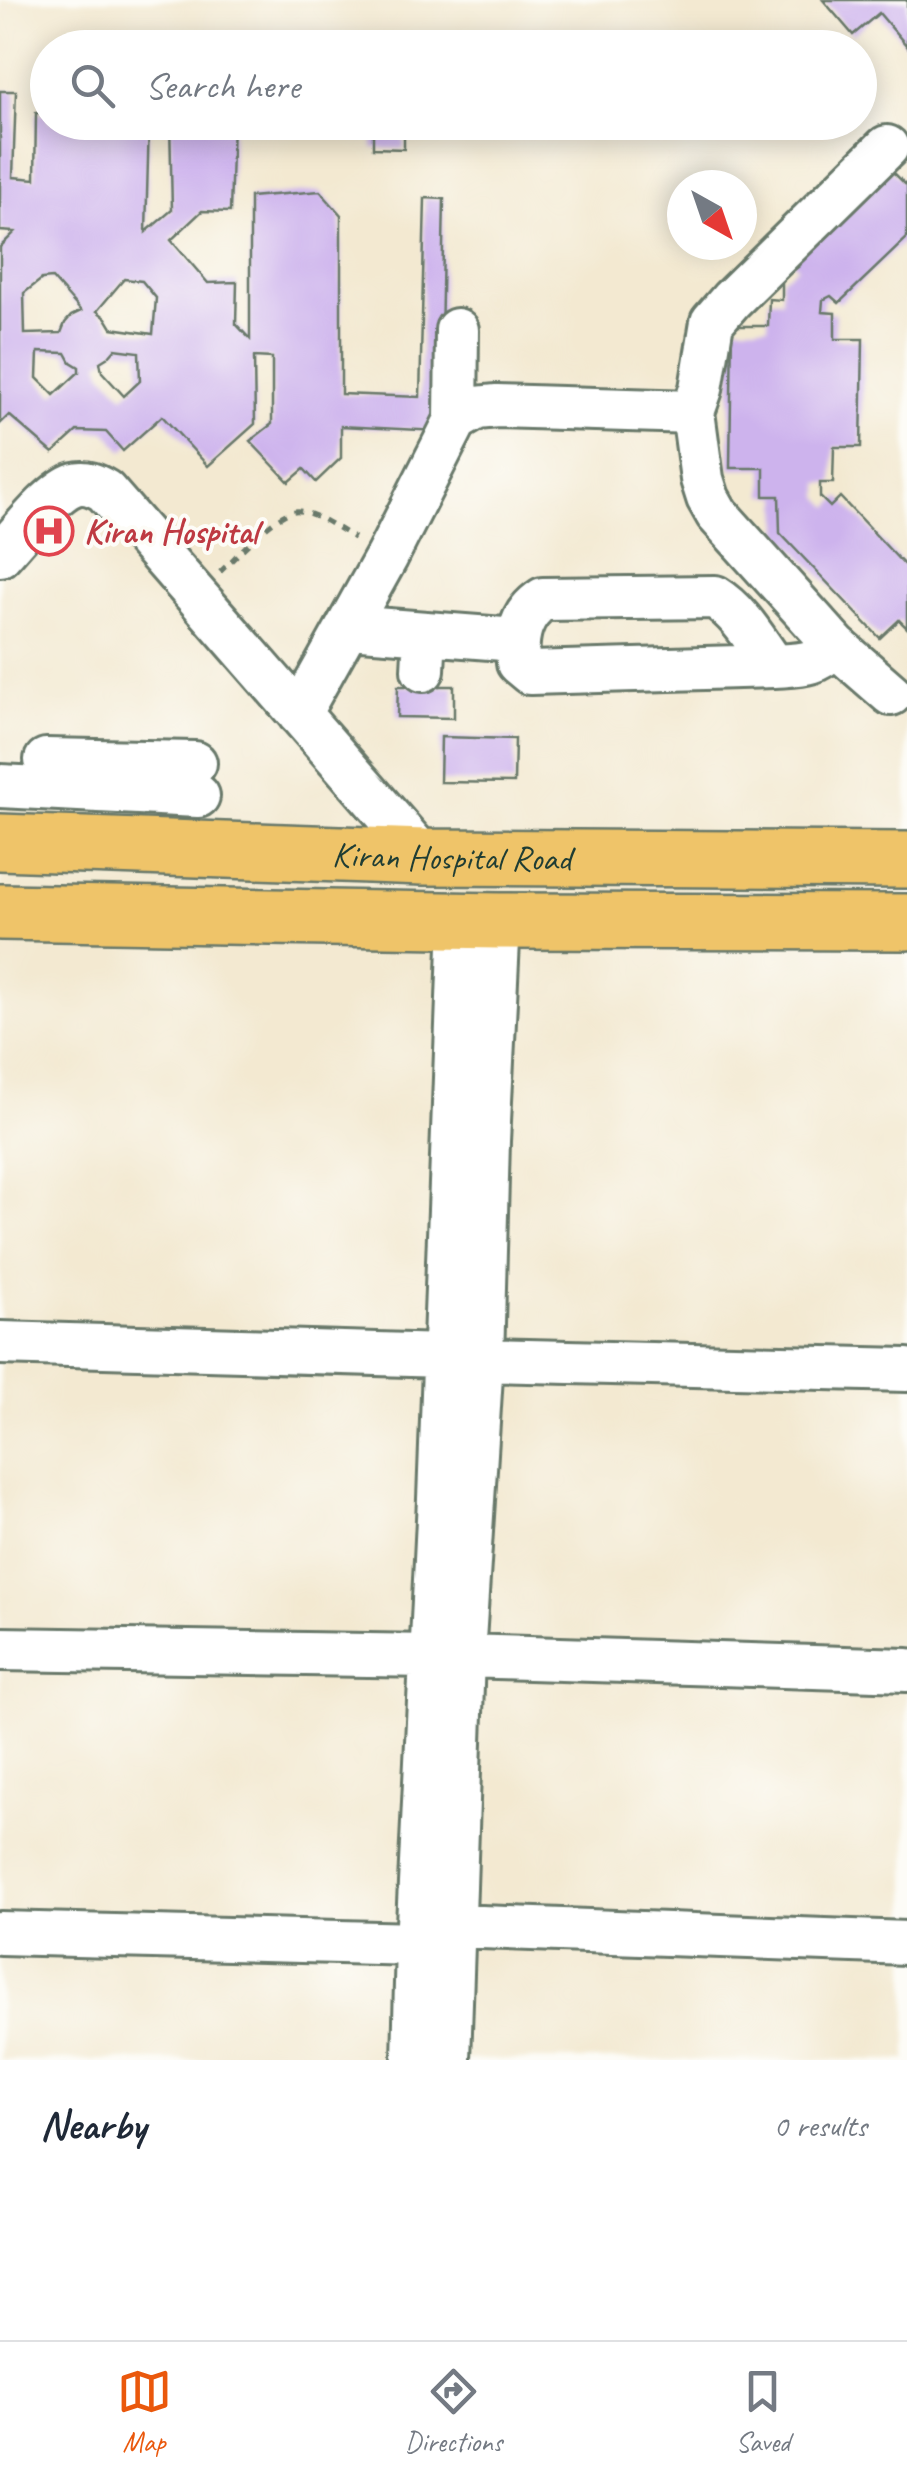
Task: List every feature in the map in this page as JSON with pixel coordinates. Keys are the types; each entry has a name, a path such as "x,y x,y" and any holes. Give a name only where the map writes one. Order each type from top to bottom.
{"main road":[{"name":"Kiran Hospital Road","path":"0,842 424,857 907,860"},
{"path":"777,920 781,858"},
{"name":"Kiran Hospital Road","path":"0,912 480,921 907,922"}],"street":[{"path":"887,147 712,322 701,389 692,412 702,480 717,514 836,646 889,697"},
{"path":"299,714 388,556 456,420 457,330"},
{"path":"456,420 477,408 497,406 692,412"},
{"path":"0,556 60,491 85,483 105,491 424,857"},
{"path":"774,666 738,616 715,598 543,599 531,608 516,640 518,663 530,672 774,666 816,662 836,646"},
{"path":"348,627 424,652 516,640"},
{"path":"0,759 197,779 0,786"},
{"path":"414,2060 436,1935 480,921"},
{"path":"0,1343 907,1370"},
{"path":"0,1649 447,1656 907,1670"},
{"path":"0,1933 907,1943"},
{"path":"436,1935 449,2060"}],"path":[{"path":"196,595 277,519 294,510 309,513 388,556"}],"building":[{"path":"823,0 907,0 907,46 879,13 859,30 849,30"},
{"path":"0,91 16,91 13,177 35,179 36,140 149,140 146,232 172,210 170,140 232,140 230,212 202,211 171,240 208,283 237,282 236,324 250,339 250,197 320,191 341,215 341,394 420,397 425,198 444,199 439,431 341,426 341,458 316,482 304,469 289,482 250,441 272,424 272,358 254,357 255,424 208,466 162,416 123,451 106,432 77,431 53,453 9,415 0,424 0,247 15,232 0,231","holes":["52,278 81,311 71,316 61,333 25,334 24,293 42,279","124,279 142,281 156,298 153,334 112,328 97,311","115,349 139,352 140,381 124,396 102,372 100,362","38,352 66,353 79,367 79,372 54,395 37,378"]},
{"path":"373,140 404,140 404,149 373,148"},
{"path":"889,168 907,182 907,238 839,303 831,296 823,300 822,312 835,313 835,339 863,339 861,447 834,447 833,483 820,483 820,497 830,507 840,497 907,568 907,628 899,620 880,638 780,533 779,496 764,496 764,468 730,468 732,326 768,326 769,299 782,300 782,279 798,267 791,260"},
{"path":"398,686 454,686 454,718 397,717"},
{"path":"441,737 515,739 514,783 440,782"}],"place":[{"name":"Kiran Hospital","path":"49,531"}]}
